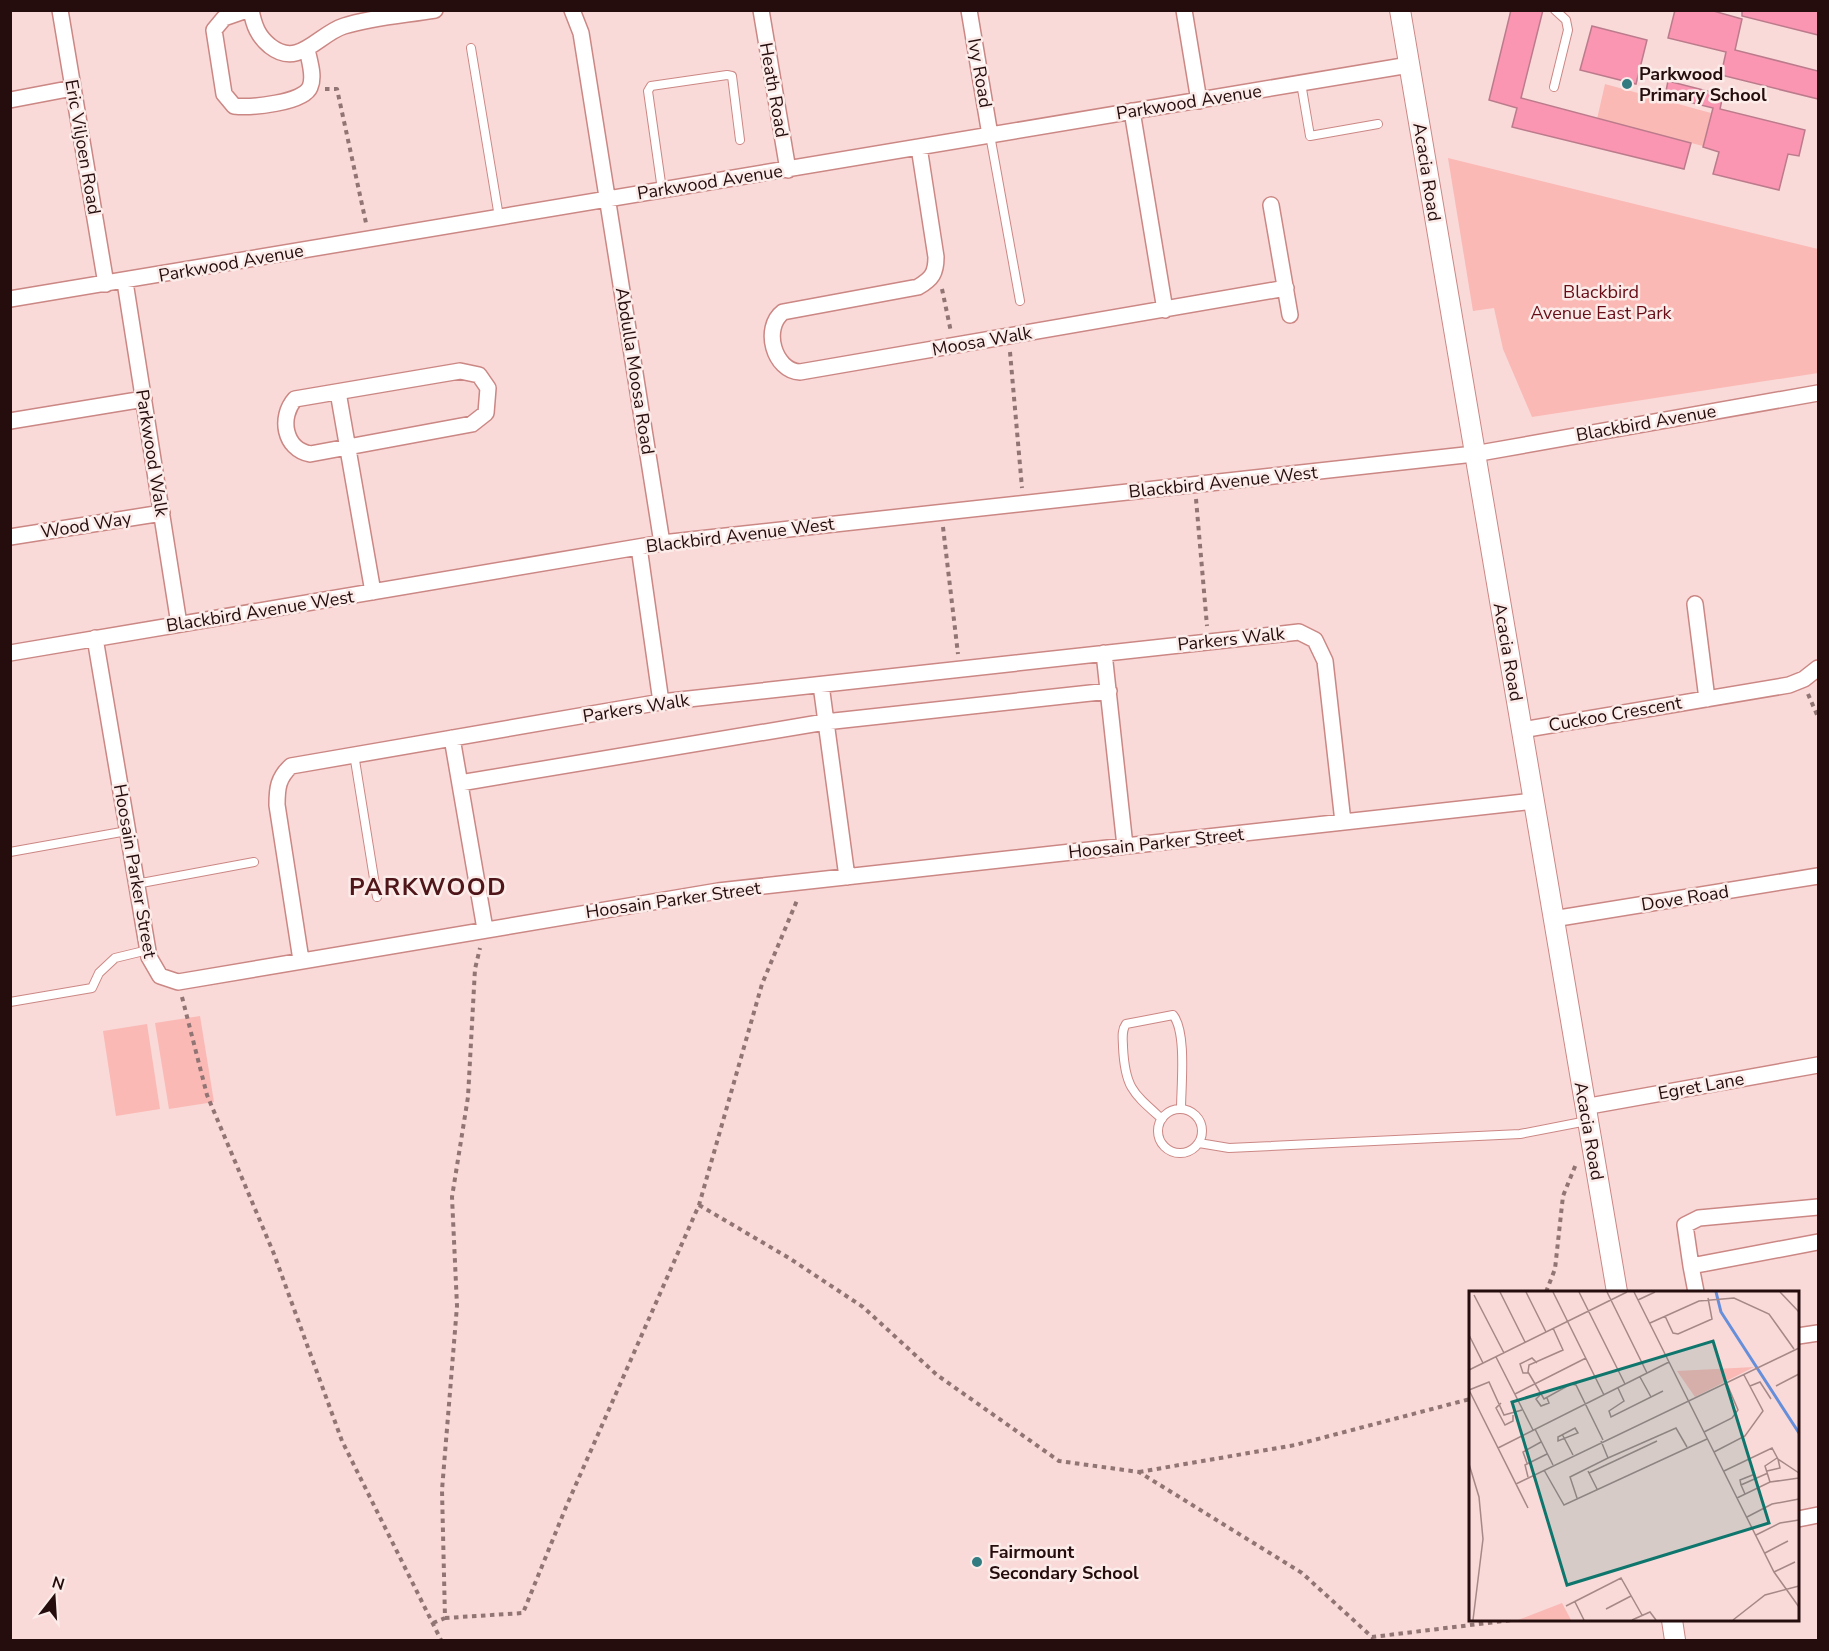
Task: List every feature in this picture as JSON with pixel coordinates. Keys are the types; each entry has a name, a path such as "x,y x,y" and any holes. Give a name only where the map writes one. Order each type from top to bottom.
{"street":[{"name":"Eric Viljoen Road","path":"60,10 106,284"},
{"path":"307,49 312,80 310,88 298,99 244,108 234,106 226,99 214,30 224,18 249,10 255,29 262,40 273,49 286,54 307,49 342,27 435,10"},
{"name":"Abdulla Moosa Road","path":"572,10 581,33 662,543"},
{"name":"Heath Road","path":"761,10 788,170"},
{"name":"Ivy Road","path":"969,10 990,135"},
{"path":"1184,10 1199,101"},
{"name":"Acacia Road","path":"1400,10 1534,801 1552,920 1617,1291"},
{"name":"Parkwood Avenue","path":"10,299 125,282 1409,65"},
{"path":"10,100 73,88"},
{"path":"1132,111 1165,310"},
{"path":"920,147 936,256 935,272"},
{"path":"1271,205 1290,315"},
{"name":"Moosa Walk","path":"935,272 931,279 918,287 783,312 777,316 773,328 776,356 784,367 800,372 1286,288"},
{"name":"Parkwood Walk","path":"125,282 179,624"},
{"path":"460,371 479,375 488,388 488,406 480,421 348,449 305,453 292,443 285,424 286,413 295,399 460,371"},
{"path":"338,392 373,592"},
{"name":"Blackbird Avenue","path":"1474,454 1818,393"},
{"path":"10,421 144,399"},
{"name":"Blackbird Avenue West","path":"10,653 662,543 1474,454"},
{"name":"Wood Way","path":"10,537 162,513"},
{"path":"639,547 661,702"},
{"name":"Cuckoo Crescent","path":"1695,604 1707,699"},
{"name":"Parkers Walk","path":"300,960 277,805 277,789 281,775 291,766 661,702 1282,632 1299,632 1309,636 1320,648 1325,661 1343,822"},
{"name":"Hoosain Parker Street","path":"95,638 148,950 153,967 160,976 178,982 718,891 1534,801"},
{"path":"1104,653 1125,846"},
{"name":"Cuckoo Crescent","path":"1522,730 1789,685 1804,679 1818,668"},
{"path":"821,685 847,877"},
{"path":"460,783 825,722 1109,691"},
{"path":"452,738 485,929"},
{"name":"Dove Road","path":"1552,920 1818,876"},
{"name":"Egret Lane","path":"1586,1114 1818,1065"},
{"path":"1696,1291 1685,1225 1699,1218 1818,1207"},
{"path":"1691,1266 1818,1242"},
{"path":"1799,1336 1818,1332"},
{"path":"1799,1519 1818,1515"},
{"path":"1672,1621 1676,1641"}],"lane":[{"path":"1554,87 1568,30 1566,20 1555,10"},
{"path":"471,48 498,218"},
{"path":"662,190 648,92 651,86 732,76 740,140"},
{"path":"1301,83 1310,136 1378,124"},
{"path":"990,135 1020,301"},
{"path":"354,754 377,897"},
{"path":"10,852 127,831"},
{"path":"136,884 254,862"},
{"path":"10,1002 92,988 99,974 115,958 148,950"},
{"path":"1162,1119 1129,1087 1124,1070 1123,1031 1126,1024 1165,1014 1173,1015 1177,1020 1181,1054 1181,1109"},
{"path":"1181,1109 1195,1115 1200,1121 1202,1136 1199,1143 1187,1152 1172,1152 1161,1141 1159,1126 1162,1119 1174,1110 1181,1109"},
{"path":"1199,1143 1229,1148 1520,1134 1586,1114"}],"path":[{"path":"310,88 337,89 367,227"},
{"path":"935,272 940,283 954,346"},
{"path":"1009,336 1022,492"},
{"path":"1196,498 1208,631"},
{"path":"943,526 960,669"},
{"path":"1804,679 1809,701 1818,717"},
{"path":"433,1623 446,1618 523,1613 566,1507 699,1205 762,984 793,912 803,882"},
{"path":"446,1618 442,1490 457,1306 453,1197 468,1097 475,969 485,929"},
{"path":"178,982 207,1095 274,1254 342,1441 441,1641"},
{"path":"1547,1291 1555,1269 1562,1229 1563,1196 1573,1167 1578,1162"},
{"path":"699,1205 789,1258 863,1307 937,1375 1059,1461 1138,1473 1295,1445 1469,1399"},
{"path":"1138,1473 1302,1573 1372,1637 1504,1621"}],"green space":[{"path":"1605,84 1711,113 1703,146 1597,119"},
{"name":"Blackbird Avenue East Park","path":"1448,158 1818,249 1818,373 1532,417 1503,349 1494,308 1473,311"},
{"path":"200,1016 214,1102 169,1109 155,1023"},
{"path":"147,1024 160,1109 116,1116 103,1031"}],"building":[{"path":"1511,10 1543,10 1521,98 1691,143 1684,169 1512,127 1517,108 1489,100"},
{"path":"1675,10 1710,10 1742,19 1735,50 1818,71 1818,99 1721,75 1726,52 1668,38"},
{"path":"1742,10 1818,10 1818,35 1742,16"},
{"path":"1592,26 1647,40 1636,84 1580,70"},
{"path":"1668,81 1723,95 1720,109 1805,130 1799,156 1788,154 1779,190 1713,174 1719,152 1703,147 1713,108 1665,96"}],"place":[{"name":"Parkwood Primary School","path":"1627,84"},
{"name":"Fairmount Secondary School","path":"977,1562"}],"district":[{"name":"PARKWOOD","path":"428,887"}]}
